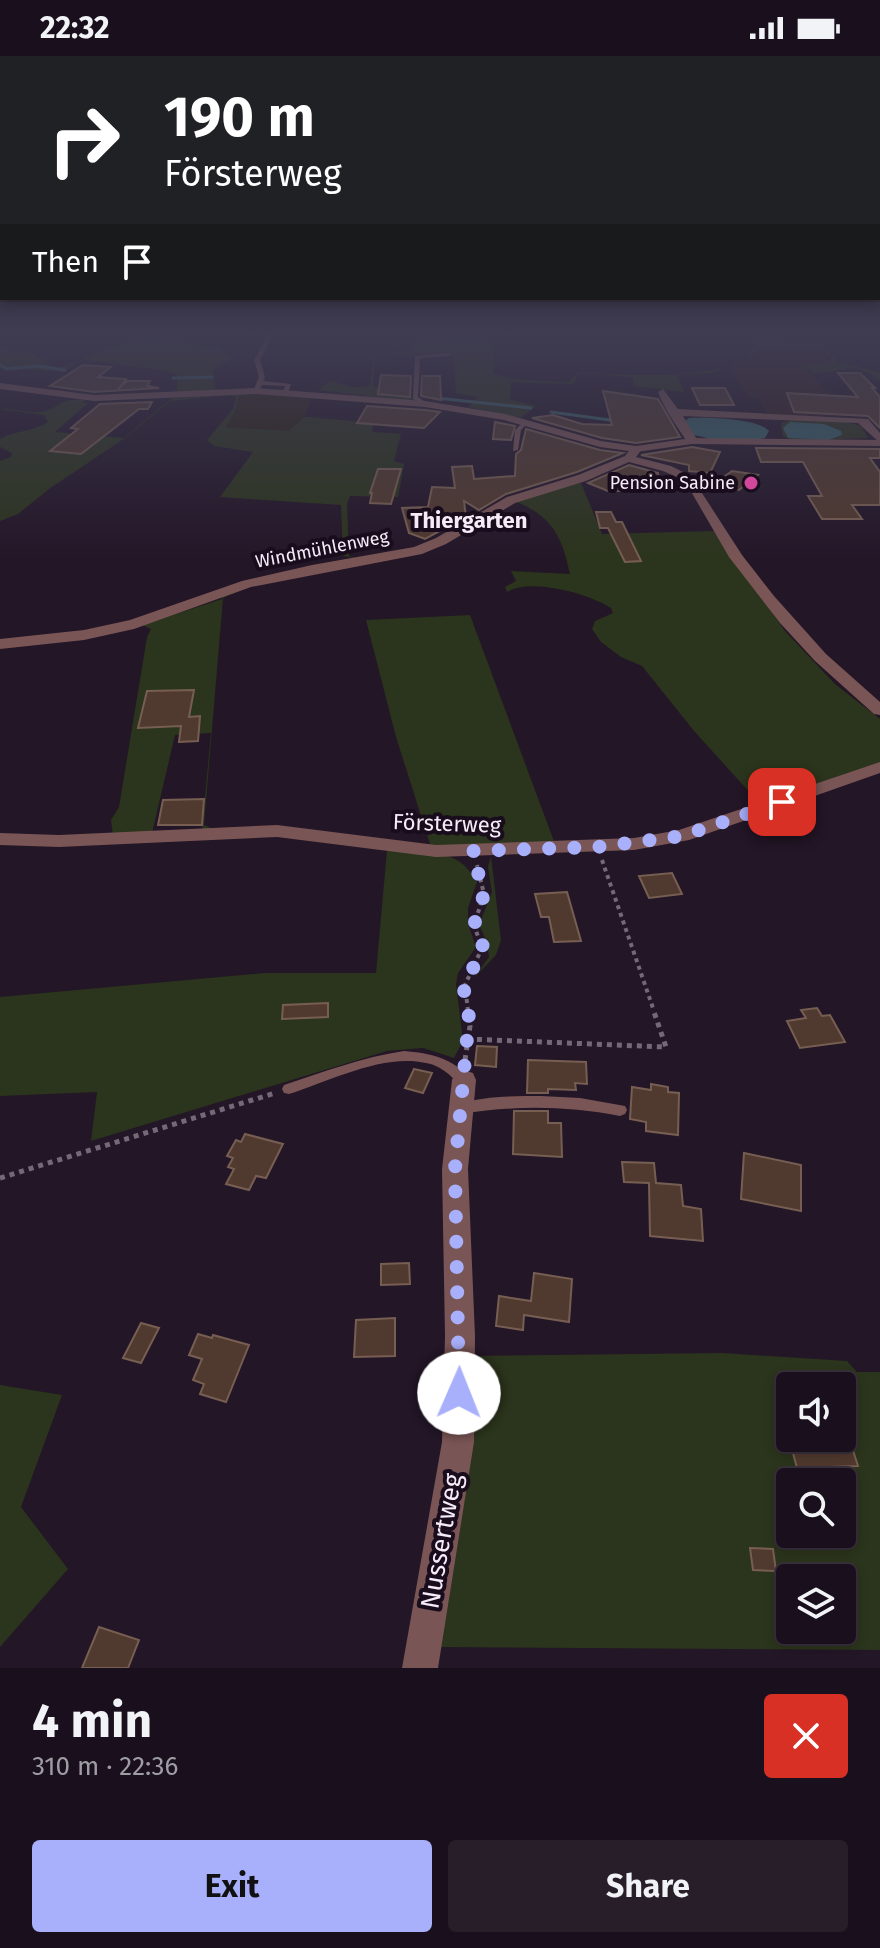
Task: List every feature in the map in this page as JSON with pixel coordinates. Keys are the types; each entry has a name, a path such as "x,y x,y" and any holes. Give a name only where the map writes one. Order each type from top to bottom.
{"street":[{"path":"460,410 526,422 600,444 632,454 689,480 734,554 771,605 807,645 880,710"},
{"path":"673,410 774,418 858,420 864,421 880,442"},
{"path":"676,412 692,441"},
{"path":"774,418 784,442"},
{"path":"632,454 692,441 880,442"},
{"name":"Windmühlenweg","path":"0,644 84,635 134,624 247,584 417,551 449,537 511,500 582,478 632,454"},
{"name":"Försterweg","path":"0,839 74,841 277,831 436,851 597,847 682,836 880,767"},
{"name":"Nussertweg","path":"420,1668 458,1442 460,1336 455,1169 462,1094"}],"lane":[{"path":"515,450 518,430 526,422"},
{"path":"289,1089 397,1055 431,1056 454,1067 462,1094 589,1103 620,1110"}],"path":[{"path":"467,1039 666,1047 597,847"},
{"path":"462,1094 469,1017 464,995 467,979 484,951 482,939 474,925 484,894 472,851"},
{"path":"0,1178 289,1089"}],"shaded area":[{"path":"9,410 80,410 55,432 124,438 159,410 125,438 49,489 18,514 0,521 0,461 11,457 12,453 0,447 0,439 48,422 44,415"},
{"path":"232,410 235,410 226,427 289,431 304,417 373,423 372,432 401,434 394,461 404,464 398,497 350,496 347,504 349,556 360,559 343,556 341,505 220,497 253,452 214,446 207,440"},
{"path":"235,410 307,410 289,431 225,427"},
{"path":"483,410 530,410 520,418"},
{"path":"765,410 842,410 847,416 768,415"},
{"path":"689,418 743,421 769,431 765,438 757,440 716,440 694,435 685,421"},
{"path":"793,419 846,422 861,426 868,438 794,441 783,436 781,423"},
{"path":"790,422 824,424 841,431 842,435 828,440 788,438 783,428"},
{"path":"581,483 602,534 714,531 785,631 835,684 880,719 880,763 762,806 694,731 642,666 621,657 601,642 592,629 595,621 613,613 611,608 589,597 560,589 530,586 507,592 505,587 516,581 511,571 570,574 554,530 539,514 517,502 533,494"},
{"path":"251,586 223,598 204,825 213,829 203,831 202,828 211,733 175,735 152,833 113,835 111,820 119,807 147,637 151,629 142,625 222,599 222,596"},
{"path":"470,615 555,844 431,847 396,737 366,620"},
{"path":"387,850 449,856 469,870 477,882 468,908 468,924 476,947 458,973 456,984 463,1041 454,1058 423,1048 387,1051 91,1141 97,1092 0,1096 0,997 264,973 376,973"},
{"path":"491,856 501,940 496,955 473,979 489,957 487,942 479,925 492,892 488,867"},
{"path":"722,1353 847,1361 857,1372 880,1372 880,1650 434,1647 474,1438 472,1356"},
{"path":"0,1385 62,1395 21,1507 68,1569 0,1647"}],"building":[{"path":"92,410 137,410 81,454 50,451 78,429 71,428"},
{"path":"365,410 440,412 424,428 357,423"},
{"path":"608,410 664,410 680,437 636,443 602,438 532,418 553,415 582,424 612,425"},
{"path":"880,410 880,428 868,416 794,412"},
{"path":"495,422 515,426 511,440 493,439"},
{"path":"526,429 600,450 623,453 577,472 506,494 479,510 464,501 466,517 425,539 409,533 402,508 428,507 432,487 455,488 452,467 472,466 474,479 515,476 516,454 521,450"},
{"path":"692,447 720,452 710,473 689,471 689,465 641,455"},
{"path":"756,448 880,449 880,458 870,458 880,472 880,505 852,505 862,519 822,519 808,496 822,496 803,462 761,462"},
{"path":"629,465 658,473 659,480 620,478 624,491 608,491 588,483"},
{"path":"378,469 401,469 391,504 370,503"},
{"path":"732,471 758,475 739,490 715,483"},
{"path":"596,512 611,512 616,522 622,522 641,561 625,562 608,528 600,528"},
{"path":"194,690 189,717 200,716 198,741 179,742 181,726 138,728 147,691"},
{"path":"204,799 202,825 158,825 163,800"},
{"path":"672,873 682,894 649,898 639,876"},
{"path":"567,892 581,941 554,942 549,917 541,917 535,894"},
{"path":"328,1003 328,1017 282,1019 283,1005"},
{"path":"817,1008 822,1016 830,1015 845,1042 800,1048 787,1021 806,1018 801,1010"},
{"path":"477,1046 497,1047 496,1067 475,1065"},
{"path":"528,1060 586,1062 587,1084 575,1083 576,1090 548,1089 548,1093 527,1093"},
{"path":"414,1069 432,1073 423,1093 405,1088"},
{"path":"651,1084 668,1087 668,1092 679,1093 678,1135 646,1131 646,1122 630,1119 632,1087 651,1090"},
{"path":"514,1111 548,1111 548,1123 561,1123 562,1157 513,1154"},
{"path":"245,1134 283,1144 266,1178 256,1176 249,1190 226,1184 234,1169 228,1167 233,1158 227,1156 236,1140 241,1142"},
{"path":"744,1153 801,1165 801,1211 741,1199"},
{"path":"622,1162 654,1163 656,1183 681,1185 683,1206 701,1209 703,1241 650,1236 649,1183 624,1182"},
{"path":"409,1263 410,1284 381,1285 381,1264"},
{"path":"534,1273 572,1279 569,1322 524,1315 523,1330 496,1326 499,1296 531,1301"},
{"path":"395,1318 395,1356 354,1357 356,1320"},
{"path":"141,1323 159,1328 141,1363 123,1358"},
{"path":"198,1334 249,1345 226,1402 200,1394 204,1384 193,1380 202,1359 189,1355"},
{"path":"793,1452 854,1452 858,1466 797,1468"},
{"path":"750,1548 773,1549 776,1571 753,1570"},
{"path":"99,1627 139,1640 128,1668 82,1668"}],"waterway":[{"path":"551,412 617,421"}],"place":[{"name":"Pension Sabine","path":"751,483"}],"district":[{"name":"Thiergarten","path":"469,520"}],"route":[{"path":"459,1393 455,1169 469,1017 464,995 467,979 484,951 482,939 474,925 484,894 472,851 634,844 682,836 782,802"}]}
